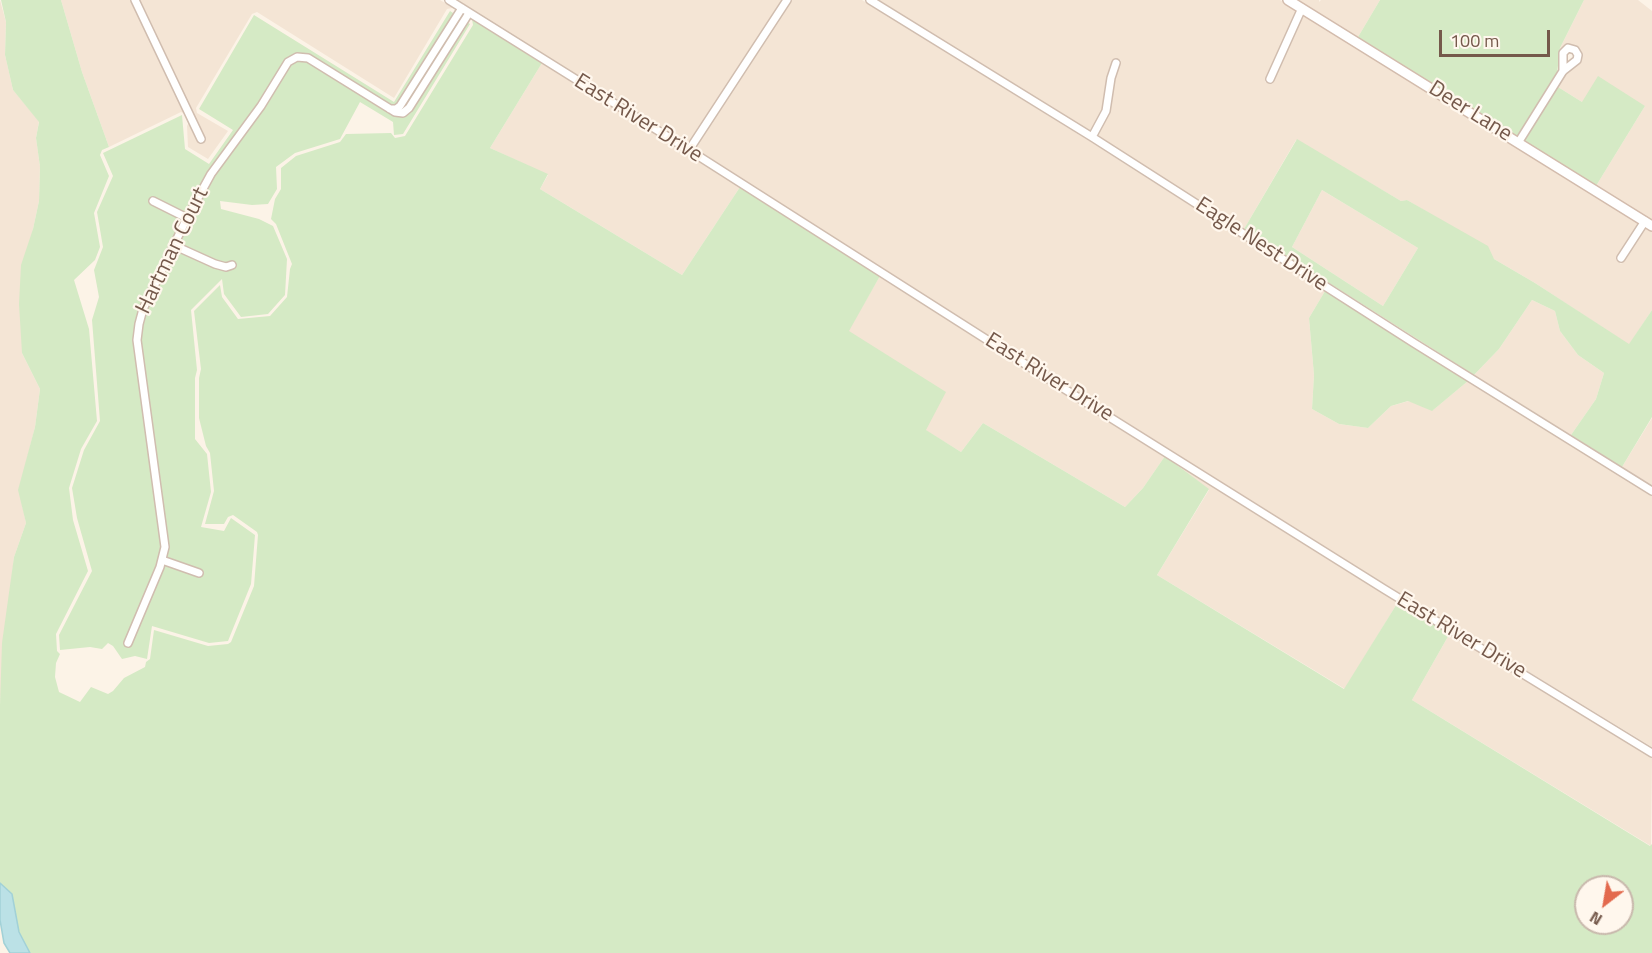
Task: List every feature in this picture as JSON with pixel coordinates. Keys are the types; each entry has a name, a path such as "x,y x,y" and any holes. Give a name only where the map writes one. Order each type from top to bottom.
{"street":[{"path":"135,0 201,139"},
{"name":"East River Drive","path":"449,0 1384,589 1652,753"},
{"path":"689,150 787,0"},
{"name":"Eagle Nest Drive","path":"870,0 1092,137 1414,343 1652,490"},
{"name":"Deer Lane","path":"1288,0 1649,224"},
{"path":"387,108 396,109 400,106 462,8"},
{"path":"1270,79 1302,8"},
{"path":"387,108 397,113 408,111 469,13"},
{"name":"Hartman Court","path":"128,644 165,548 137,340 143,309 173,244 211,174 261,106 284,66 292,59 309,58 387,108"},
{"path":"1092,137 1106,111 1111,78 1116,63"},
{"path":"1518,143 1563,71"},
{"path":"153,201 187,218"},
{"path":"1621,258 1649,224"},
{"path":"173,244 215,264 226,267 232,265"},
{"path":"162,560 199,573"}],"shaded area":[{"path":"0,0 6,22 5,55 13,90 39,121 36,138 40,167 39,201 33,229 22,353 40,389 35,427 19,490 26,523 14,557 0,705"},
{"path":"61,0 130,0 185,114 181,112 109,147 82,72"},
{"path":"140,0 440,0 457,10 447,9 394,98 257,12 252,14 196,108 197,113 228,131 208,159 188,147 187,126 189,122 199,144 206,140"},
{"path":"457,0 783,0 688,145"},
{"path":"792,0 862,0 1325,291 1309,318 1314,375 1312,409 1339,424 1368,428 1391,406 1409,401 1433,410 1468,381 1652,496 1652,747 1049,375 695,149"},
{"path":"878,0 1280,0 1297,10 1265,82 1272,84 1303,14 1640,223 1616,259 1621,264 1646,227 1652,231 1652,310 1629,345 1494,259 1437,218 1407,200 1401,201 1296,140 1244,229 1097,136 1110,113 1115,79 1121,60 1114,59 1107,78 1102,111 1091,132"},
{"path":"1296,0 1319,0 1319,2 1321,0 1380,0 1358,37"},
{"path":"1584,0 1638,0 1652,11 1652,220 1596,186 1645,106 1582,102 1558,87 1565,75 1581,60 1582,55 1578,47 1570,44 1565,45 1559,54"},
{"path":"542,63 740,187 682,275 540,189 548,175 490,148"},
{"path":"1322,190 1418,248 1383,306 1292,247"},
{"path":"880,276 1044,382 1165,456 1143,488 1125,507 983,423 961,452 925,430 848,331"},
{"path":"1532,300 1555,311 1560,331 1578,355 1604,373 1596,399 1571,435 1474,375 1499,349"},
{"path":"1652,418 1652,485 1622,467"},
{"path":"1168,458 1398,602 1345,689 1157,575 1209,490"},
{"path":"1450,633 1652,758 1651,846 1412,700"}],"green space":[{"path":"1,0 61,0 82,72 109,147 102,150 100,155 109,176 94,213 100,247 95,260 74,280 89,329 97,421 81,449 69,488 73,520 88,571 56,634 57,651 60,654 56,663 55,677 59,692 80,702 91,687 108,694 113,691 124,678 145,667 146,662 150,659 154,630 208,646 231,642 254,586 258,535 233,515 228,517 224,524 205,524 214,491 210,453 199,418 201,369 194,311 220,285 222,297 238,319 270,316 287,297 292,264 276,224 271,219 275,199 281,189 281,168 296,156 340,142 346,134 391,133 395,138 405,136 473,25 472,19 542,63 490,148 548,174 540,189 682,275 740,187 880,276 849,331 946,392 926,430 961,452 983,423 1125,507 1143,488 1165,456 1209,489 1157,575 1344,689 1398,602 1450,633 1412,700 1650,846 1652,844 1652,953 30,953 19,932 12,894 0,883 0,705 2,643 14,557 26,523 18,490 35,427 40,389 22,353 19,304 21,265 33,229 39,201 40,167 36,138 39,122 13,90 5,55 6,22"},
{"path":"1380,0 1584,0 1560,48 1557,74 1518,137 1358,37"},
{"path":"450,11 470,24 403,134 394,135 393,122 360,102 340,139 295,153 276,167 277,189 268,204 252,205 220,201 221,209 259,219 273,226 287,259 285,295 268,314 241,317 224,294 222,279 191,310 197,370 195,439 207,454 211,492 201,527 224,531 231,518 255,535 251,584 228,641 209,643 152,626 147,659 135,656 122,659 108,643 102,649 90,647 60,650 59,635 92,571 77,518 72,488 84,450 100,421 92,320 99,297 94,270 103,247 97,212 113,176 103,153 182,115 185,149 209,164 233,130 199,109 254,15 394,102"},
{"path":"1598,76 1645,106 1596,186 1524,141 1558,87 1582,102"},
{"path":"1297,139 1401,201 1407,200 1488,246 1494,259 1629,344 1652,310 1652,417 1622,467 1571,435 1596,399 1604,373 1578,355 1560,331 1555,311 1532,300 1499,349 1474,375 1244,229","holes":["1322,190 1418,248 1383,306 1292,247"]},
{"path":"1325,291 1468,381 1432,411 1408,401 1391,406 1368,428 1339,424 1312,409 1314,375 1309,318"}],"water":[{"path":"0,883 12,894 19,932 30,953 10,953 4,943 0,920"}]}
